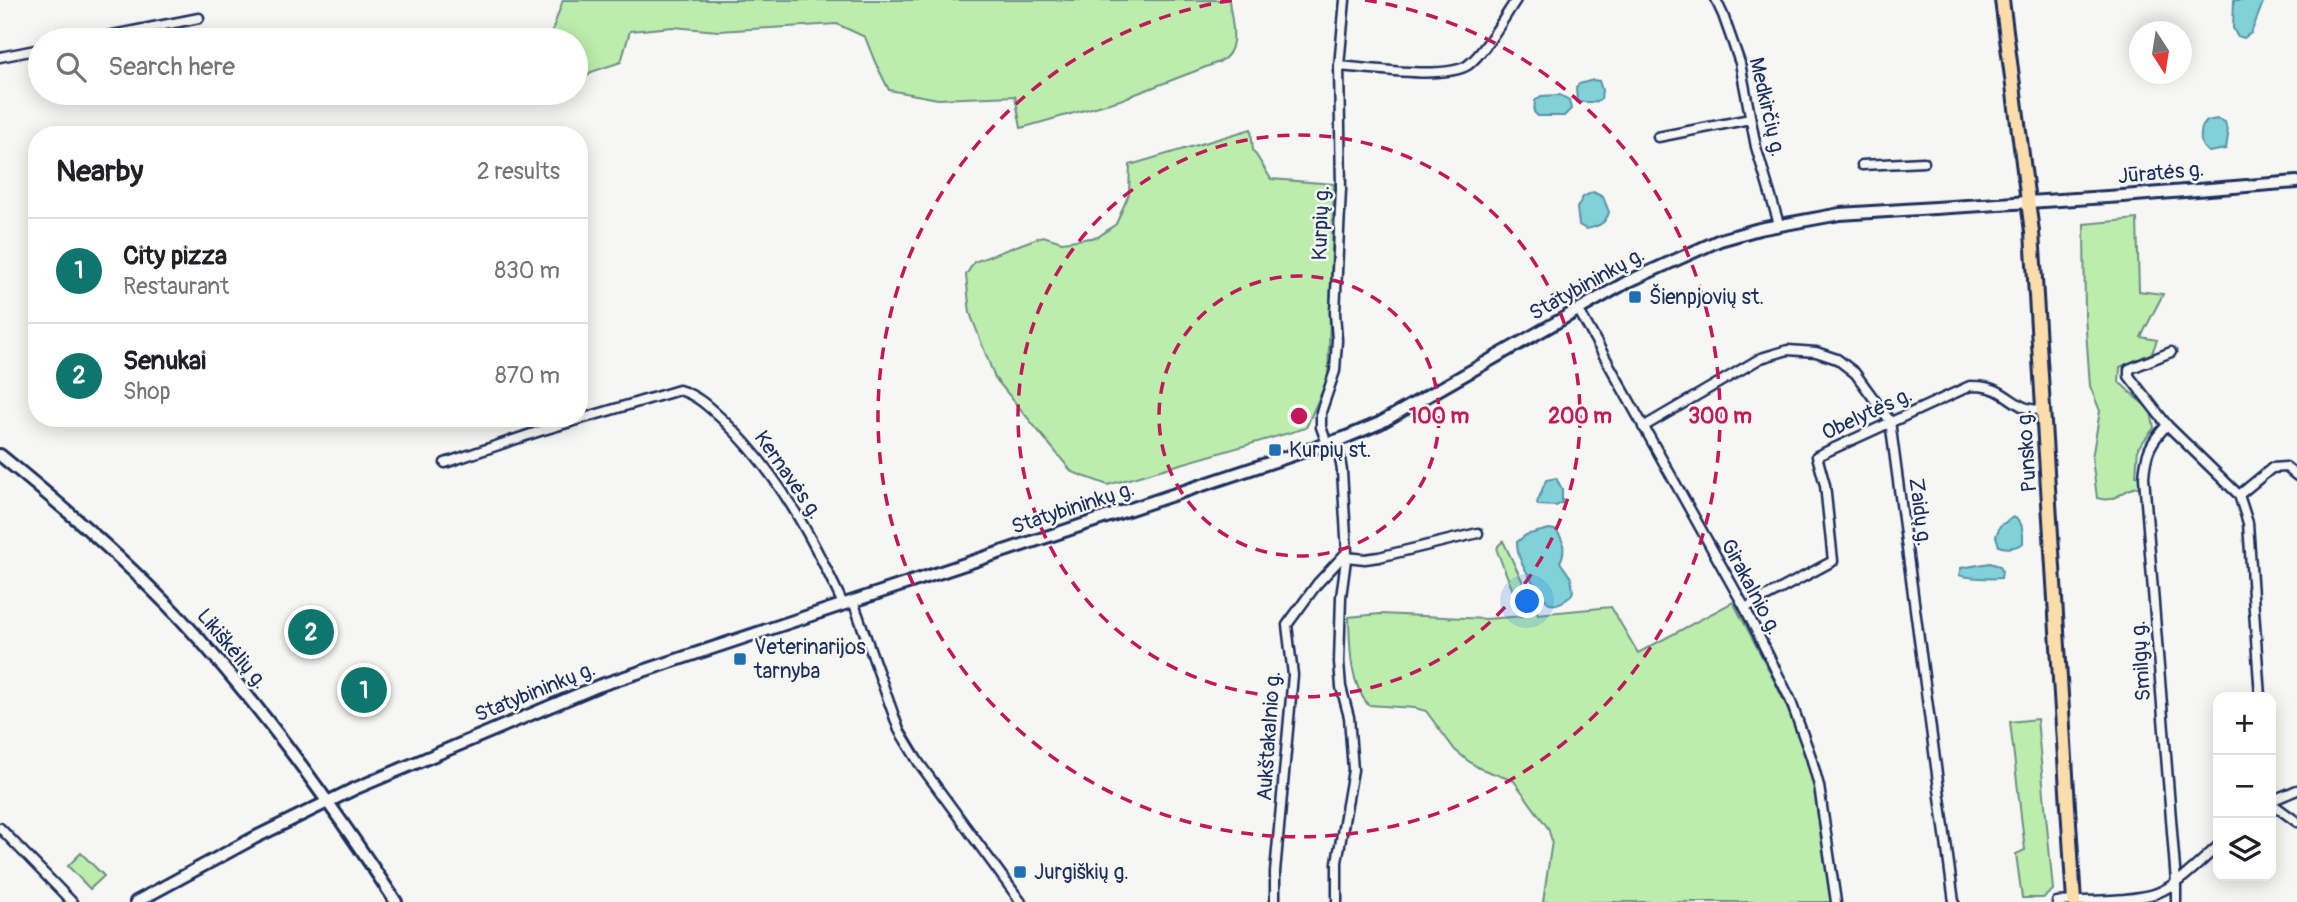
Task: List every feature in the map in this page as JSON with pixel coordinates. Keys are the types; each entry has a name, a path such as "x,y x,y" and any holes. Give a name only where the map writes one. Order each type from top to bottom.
{"main road":[{"name":"Punsko g.","path":"2002,0 2029,202 2074,902"}],"street":[{"name":"Kurpių g.","path":"1332,442 1321,427 1321,412 1335,371 1337,340 1335,313 1340,214 1339,66 1345,0"},
{"path":"1339,66 1436,73 1466,67 1476,58 1516,0"},
{"name":"Medkirčių g.","path":"1716,0 1740,63 1756,147 1779,224"},
{"path":"149,28 199,18"},
{"path":"0,57 28,51"},
{"path":"1658,137 1750,119"},
{"path":"1862,165 1924,162"},
{"name":"Jūratės g.","path":"2029,202 2297,182"},
{"name":"Statybininkų g.","path":"136,902 327,802 598,687 1332,442 1380,423 1626,282 1720,240 1779,224 1840,214 2029,202"},
{"name":"Girakalnio g.","path":"1578,309 1745,608 1790,699 1811,757 1827,832 1836,902"},
{"name":"Zaidų g.","path":"1643,427 1761,358 1788,350 1816,352 1837,359 1855,373 1890,421 1954,902"},
{"path":"2171,352 2129,369 2129,376 2168,425 2239,495 2248,523 2260,692"},
{"name":"Obelytės g.","path":"1745,608 1833,561 1825,485 1817,456 1970,386 1985,386 2001,392 2028,410 2043,410"},
{"name":"Kernavės g.","path":"588,417 679,390 706,404 737,433 794,507 848,602"},
{"name":"Smilgų g.","path":"2168,425 2152,441 2146,457 2144,477 2176,902"},
{"name":"Kernavės g.","path":"445,463 554,427"},
{"path":"1332,442 1342,471 1346,555 1341,597 1339,662 1341,687 1349,717 1353,770 1336,862 1337,902"},
{"name":"Likiškėlių g.","path":"0,455 74,516 180,619 244,692 327,802 396,902"},
{"path":"2239,495 2272,468 2286,467 2297,476"},
{"path":"1346,555 1365,559 1379,557 1478,533"},
{"name":"Aukštakalnio g.","path":"1275,902 1275,872 1293,675 1287,625 1317,583 1346,555"},
{"path":"848,602 899,730 919,763 1021,902"},
{"path":"2276,800 2297,790"},
{"path":"2276,807 2297,822"},
{"path":"0,828 72,902"},
{"path":"2057,902 2138,897 2158,893 2176,882 2213,850"}],"green space":[{"path":"563,0 1229,0 1233,43 1231,51 1219,62 1120,100 1021,128 1015,96 938,99 889,90 865,37 837,24 718,31 673,27 630,31 621,62 588,75 588,28 553,28"},
{"path":"1251,129 1253,150 1271,179 1334,184 1328,378 1306,428 1108,485 1072,472 995,378 970,313 966,275 974,262 1043,236 1062,242 1098,237 1116,224 1129,194 1130,165"},
{"path":"2137,219 2139,291 2163,294 2141,337 2157,340 2152,353 2120,367 2119,382 2151,411 2154,428 2138,448 2136,476 2141,477 2138,487 2114,498 2104,499 2097,498 2092,458 2100,411 2090,386 2085,316 2084,224"},
{"path":"1503,541 1538,614 1611,607 1638,653 1733,602 1778,688 1806,756 1820,809 1831,902 1543,902 1552,841 1548,828 1514,781 1479,768 1467,760 1455,750 1426,711 1368,705 1357,685 1350,651 1349,617 1380,614 1486,619 1523,616 1497,551"},
{"path":"2037,719 2053,890 2043,898 2022,898 2016,854 2025,850 2010,722"},
{"path":"81,853 104,876 90,889 68,866"}],"water":[{"path":"2234,0 2264,0 2251,33 2244,38 2237,36 2233,28"},
{"path":"1599,81 1601,99 1597,102 1577,102 1576,88 1579,84"},
{"path":"1560,95 1569,100 1571,109 1564,116 1538,116 1534,112 1535,101 1541,96"},
{"path":"2217,119 2225,122 2228,135 2226,149 2209,152 2202,145 2202,127 2207,121"},
{"path":"1593,192 1603,197 1609,212 1600,224 1586,229 1579,225 1577,208 1583,197"},
{"path":"1556,478 1562,489 1562,503 1556,506 1538,505 1546,480"},
{"path":"2013,517 2021,524 2023,543 2004,548 1999,546 1996,536 2000,526"},
{"path":"1555,530 1562,541 1563,553 1560,562 1571,578 1573,591 1567,599 1553,604 1548,602 1529,576 1520,559 1517,544 1526,535"},
{"path":"1990,563 2000,566 2001,578 1959,575 1961,568"}],"place":[{"name":"Šienpjovių st.","path":"1635,297"},
{"name":"Kurpių st.","path":"1275,450"},
{"name":"Senukai","path":"311,632"},
{"name":"Veterinarijos tarnyba","path":"740,659"},
{"name":"City pizza","path":"364,690"},
{"name":"Jurgiškių g.","path":"1020,872"}]}
